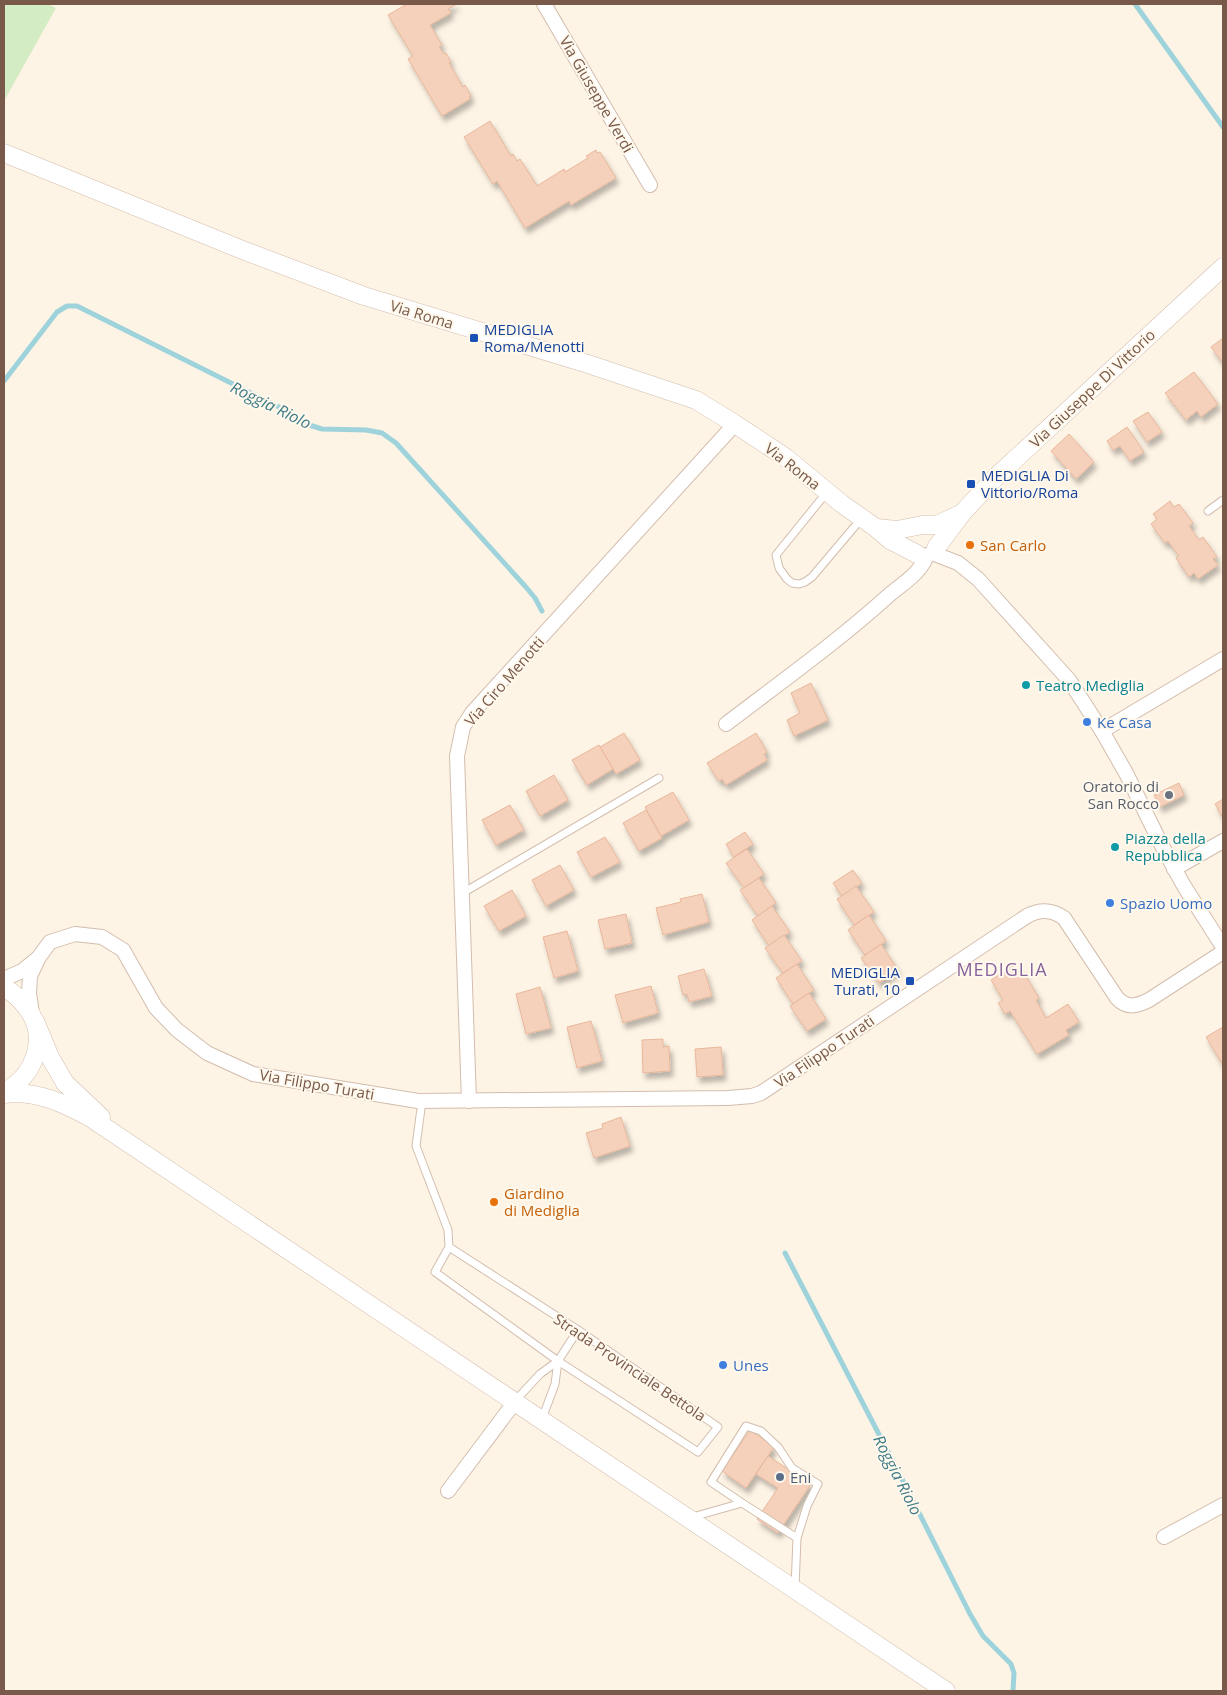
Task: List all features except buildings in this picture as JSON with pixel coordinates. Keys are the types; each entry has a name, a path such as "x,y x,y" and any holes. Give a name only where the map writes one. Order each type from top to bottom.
{"street":[{"name":"Via Giuseppe Verdi","path":"544,4 650,185"},
{"name":"Via Roma","path":"4,152 364,296 696,400 785,457 827,492 895,543 958,563 978,579 1069,680 1102,731 1174,869 1223,947"},
{"name":"Via Giuseppe Di Vittorio","path":"726,724 868,614 915,573 923,564 928,552 963,512 1006,468 1222,270"},
{"name":"Via Ciro Menotti","path":"469,1100 457,756 463,727 472,713 735,424"},
{"name":"Via Giuseppe Di Vittorio","path":"922,526 943,523 963,512"},
{"path":"869,523 897,530 922,526 933,528 938,534 939,541 928,552 912,549 908,542 911,531 922,526"},
{"path":"1102,731 1223,659"},
{"path":"1174,869 1223,841"},
{"name":"Via Filippo Turati","path":"33,1017 29,993 30,976 39,957 50,942 75,934 102,937 123,950 156,1008 177,1030 207,1053 253,1074 422,1102 728,1098 756,1094 766,1089 1027,916 1041,910 1051,911 1064,918 1117,998 1128,1006 1136,1006 1149,1000 1223,952"},
{"name":"Via Filippo Turati","path":"4,979 22,971 39,957"},
{"path":"4,988 21,1000 33,1017 50,1057 65,1082 141,1152"},
{"path":"4,1093 19,1082 30,1069 36,1054 38,1037 33,1017"},
{"path":"4,1093 36,1095 64,1103 91,1118 946,1691"},
{"path":"448,1490 514,1403"},
{"path":"1164,1536 1223,1505"}],"lane":[{"path":"827,492 776,555 779,568 792,583 798,584 812,577 869,523"},
{"path":"1208,511 1223,500"},
{"path":"461,894 659,778"},
{"path":"422,1102 416,1146 448,1230 449,1247"},
{"name":"Strada Provinciale Bettola","path":"449,1247 578,1330 718,1427 698,1452 558,1362 435,1272 449,1247"},
{"path":"541,1421 555,1384 558,1362 578,1330"},
{"path":"514,1403 540,1374 558,1362"},
{"path":"795,1591 797,1538 807,1506 818,1484 792,1468 778,1447 761,1431 746,1426 710,1482 797,1538"},
{"path":"687,1518 742,1503"}],"green space":[{"path":"4,4 48,4 56,8 4,101"}],"waterway":[{"path":"1135,4 1223,127"},
{"name":"Roggia Riolo","path":"4,381 57,312 67,306 77,306 287,411 306,424 322,429 366,430 382,433 396,443 525,586 535,598 542,611"},
{"name":"Roggia Riolo","path":"785,1253 970,1614 983,1636 1011,1664 1014,1673 1013,1691"}],"place":[{"name":"MEDIGLIA Roma/Menotti","path":"474,338"},
{"name":"MEDIGLIA Di Vittorio/Roma","path":"971,484"},
{"name":"San Carlo","path":"970,545"},
{"name":"Teatro Mediglia","path":"1026,685"},
{"name":"Ke Casa","path":"1087,722"},
{"name":"Oratorio di San Rocco","path":"1169,795"},
{"name":"Piazza della Repubblica","path":"1115,847"},
{"name":"Spazio Uomo","path":"1110,903"},
{"name":"MEDIGLIA Turati, 10","path":"910,981"},
{"name":"Giardino di Mediglia","path":"494,1202"},
{"name":"Unes","path":"723,1365"},
{"name":"Eni","path":"780,1477"}],"district":[{"name":"MEDIGLIA","path":"1002,969"}]}
